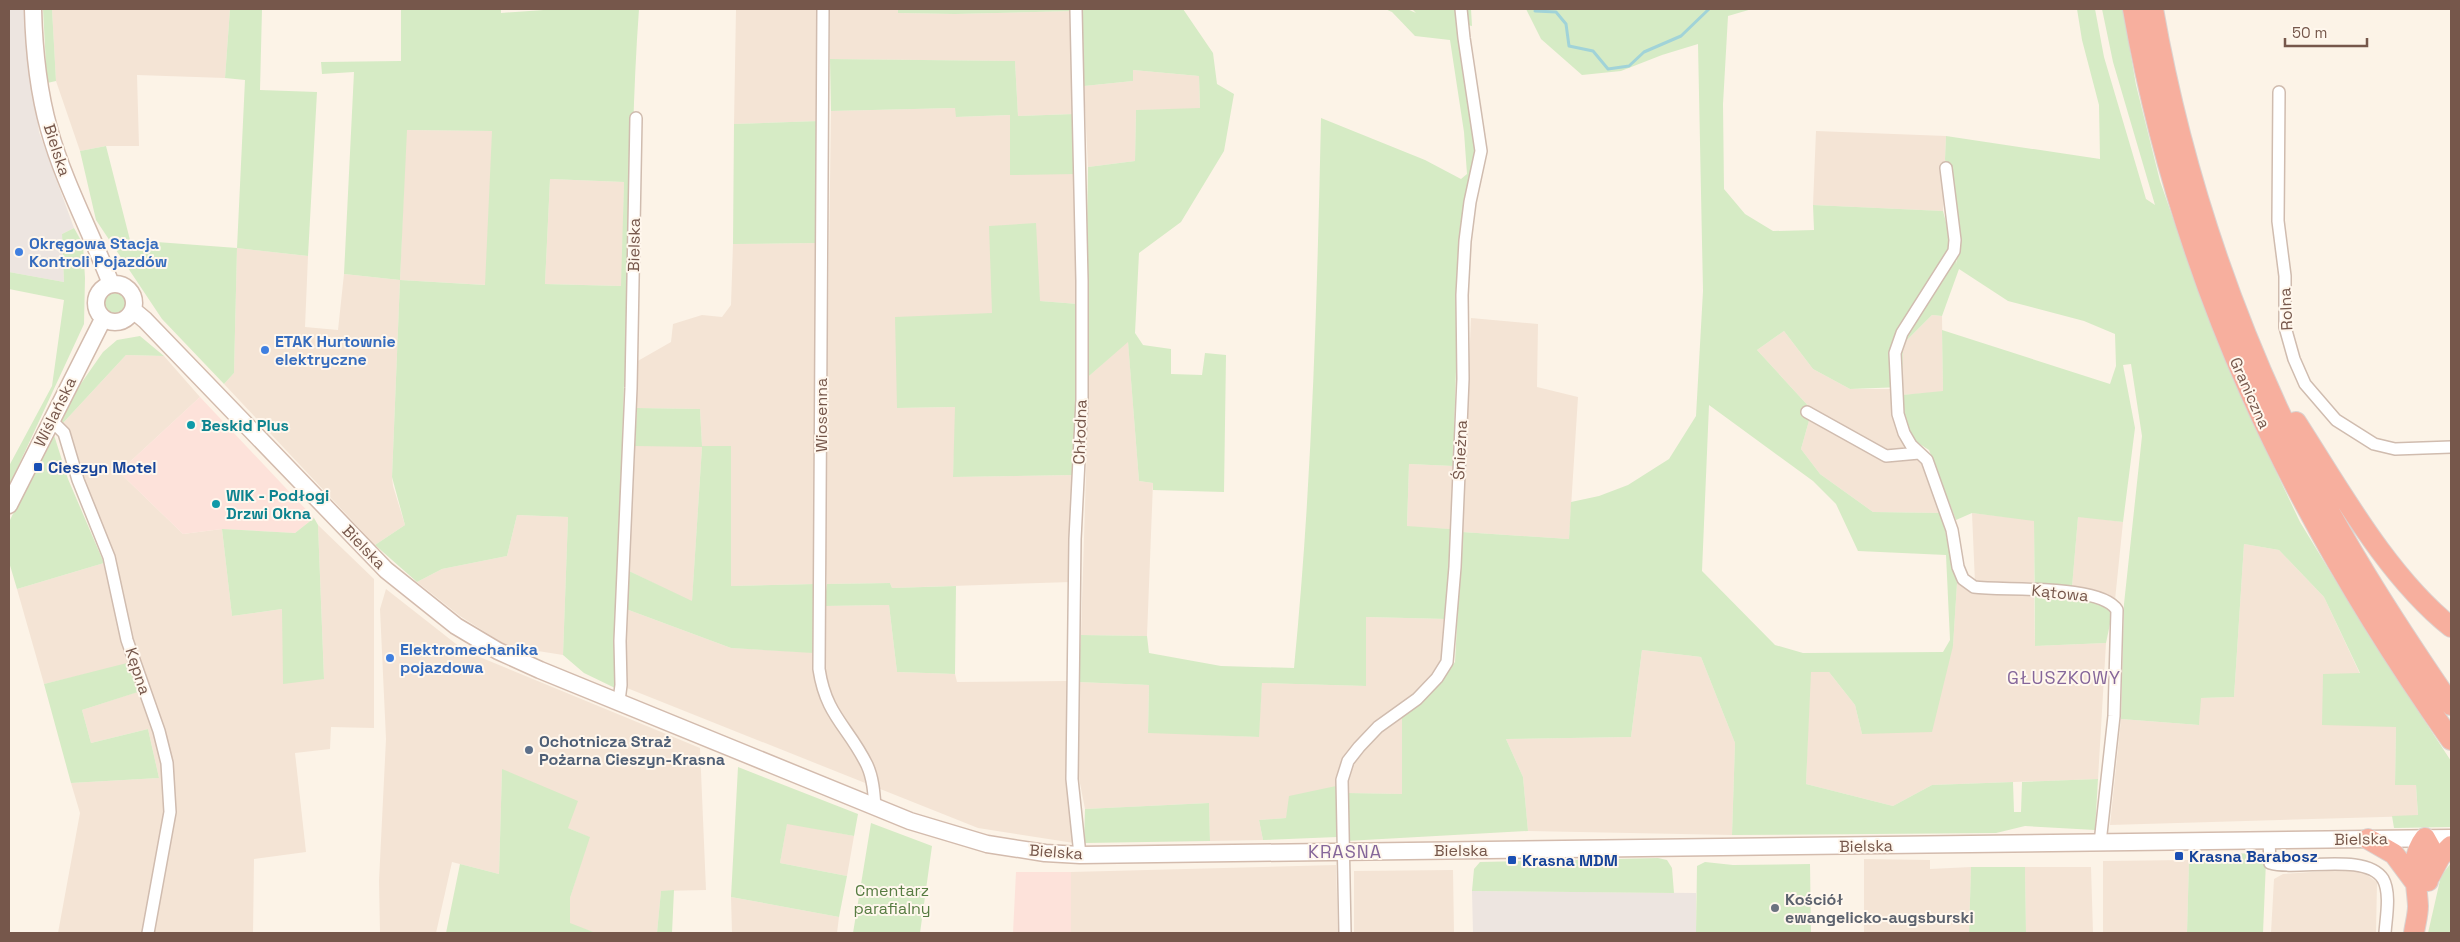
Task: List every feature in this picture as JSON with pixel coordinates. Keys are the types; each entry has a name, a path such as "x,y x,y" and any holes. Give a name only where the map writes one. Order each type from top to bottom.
{"highway":[{"name":"Graniczna","path":"2133,9 2158,128 2184,220 2217,315 2244,381 2281,460 2324,543 2383,638 2451,740"},
{"name":"Graniczna","path":"2153,9 2169,92 2193,182 2224,276 2256,359 2296,447 2334,520 2376,590 2451,705"},
{"path":"2256,359 2386,557 2412,590 2451,626"},
{"path":"2414,933 2421,881 2418,847 2425,838"},
{"path":"2368,839 2394,854 2421,881"},
{"path":"2421,881 2451,846"}],"street":[{"name":"Bielska","path":"33,9 37,70 48,129 61,168 111,284"},
{"name":"Wiosenna","path":"822,9 819,669 822,690 828,705 867,765 873,784 875,807"},
{"name":"Chłodna","path":"1076,9 1082,281 1082,400 1075,539 1072,778 1080,855"},
{"name":"Śnieżna","path":"1345,933 1342,780 1348,761 1378,727 1417,699 1437,678 1448,662 1453,612 1463,379 1462,295 1470,202 1481,151 1461,9"},
{"name":"Rolna","path":"2279,92 2278,221 2285,276 2284,326 2294,359 2305,384 2336,420 2374,444 2395,449 2451,448"},
{"name":"Bielska","path":"618,701 621,685 620,642 631,388 636,118"},
{"name":"Kątowa","path":"1946,168 1955,240 1954,250 1902,333 1895,353 1898,414 1904,433 1919,453 1928,460 1952,530 1958,567 1963,579 1974,587 2086,594 2110,601 2117,610 2114,716 2100,843"},
{"path":"111,284 123,286 131,293 134,299 133,310 130,316 120,322 108,322 103,319 96,308 95,302 100,290 111,284"},
{"name":"Bielska","path":"133,310 145,320 386,570 456,626 498,651 875,807 910,821 987,844 1045,853 1080,855 1343,850 2451,838"},
{"name":"Wiślańska","path":"9,506 103,319"},
{"path":"1807,412 1886,456 1919,453"},
{"name":"Kępna","path":"51,420 64,433 78,480 109,557 128,640 159,731 167,762 170,812 148,933"},
{"path":"2269,840 2270,863 2283,867 2348,864 2370,868 2382,879 2387,896 2385,933"}],"shaded area":[{"path":"9,9 25,9 39,132 74,228 62,234 64,282 9,272"},
{"path":"52,9 230,9 225,78 137,75 139,146 106,146 80,151 56,81"},
{"path":"736,9 820,9 819,121 734,124"},
{"path":"830,9 898,9 899,13 955,14 1072,11 1074,114 1018,116 1015,61 830,59"},
{"path":"1133,70 1199,76 1200,109 1136,110 1135,161 1088,167 1084,86 1133,81"},
{"path":"956,108 956,117 1011,115 1076,174 1078,304 1040,301 992,313 898,408 956,407 953,477 1074,475 1071,582 892,588 890,583 827,584 825,543 831,111"},
{"path":"406,130 493,131 486,285 400,280"},
{"path":"1816,131 1946,136 1943,211 1813,205"},
{"path":"550,179 624,182 622,286 545,284"},
{"path":"817,243 815,584 731,586 731,447 702,447 692,602 629,571 635,446 702,446 700,409 637,408 636,362 671,342 673,324 702,315 722,317 731,305 733,244"},
{"path":"237,248 308,256 305,327 338,330 344,274 400,280 392,477 405,525 375,545 224,384 234,373"},
{"path":"1932,315 1942,316 1943,392 1902,395 1903,344"},
{"path":"1471,318 1538,324 1537,387 1578,397 1569,539 1462,532"},
{"path":"1784,331 1813,369 1850,389 1890,389 1902,437 1925,466 1941,513 1873,512 1820,474 1801,449 1812,410 1757,350"},
{"path":"1128,341 1139,481 1153,483 1147,636 1081,635 1089,376"},
{"path":"126,355 164,356 200,397 119,472 183,534 222,529 232,616 282,609 324,678 318,525 374,579 374,728 331,727 330,749 295,753 306,852 254,859 253,933 58,933 80,813 71,783 159,778 148,729 91,743 82,710 137,692 128,664 44,684 17,589 114,560 63,423"},
{"path":"200,397 314,518 295,533 222,529 183,534 119,472"},
{"path":"1409,464 1453,466 1450,529 1407,527"},
{"path":"1972,513 2034,520 2034,582 1975,583"},
{"path":"517,515 568,517 563,655 507,646 460,616 417,582 442,569 507,556"},
{"path":"2078,516 2123,522 2115,600 2072,587"},
{"path":"2244,544 2279,550 2324,597 2360,674 2396,727 2395,785 2416,785 2418,816 2110,825 2121,719 2199,725 2200,698 2234,697"},
{"path":"1957,583 1974,589 2034,595 2035,646 2106,643 2098,779 1932,785 1893,806 1806,784 1810,672 1829,672 1855,705 1862,734 1953,646"},
{"path":"386,589 465,651 700,748 706,890 661,891 657,933 596,933 570,924 570,898 589,837 568,828 502,770 499,874 452,862 436,933 380,933 379,881 386,739 380,609"},
{"path":"889,605 897,672 955,674 957,682 1067,681 1074,843 978,828 627,688 626,609 731,648 824,653 824,606"},
{"path":"1366,617 1447,619 1442,659 1418,693 1402,704 1402,794 1336,793 1336,786 1287,818 1259,820 1263,840 1210,841 1209,803 1085,809 1078,773 1078,682 1149,685 1148,732 1258,737 1262,683 1366,686"},
{"path":"1642,650 1701,657 1735,743 1732,835 1528,831 1523,777 1506,739 1631,737"},
{"path":"787,823 854,836 847,876 780,863"},
{"path":"1864,859 1930,860 1930,869 1971,867 1969,933 1864,933"},
{"path":"2189,860 2187,933 2103,933 2103,861"},
{"path":"1336,865 1338,933 1071,933 1071,872"},
{"path":"2025,867 2091,867 2093,933 2026,933"},
{"path":"2358,869 2377,882 2376,933 2271,933 2274,879 2283,874"},
{"path":"1453,870 1454,933 1354,933 1354,871"},
{"path":"1016,872 1071,872 1071,933 1013,933"},
{"path":"1472,891 1696,893 1696,933 1473,933"},
{"path":"731,897 839,917 837,933 732,933"}],"green space":[{"path":"43,9 52,9 56,81 47,83"},
{"path":"230,9 262,9 260,90 317,92 308,256 237,248 245,80 225,78"},
{"path":"401,9 501,9 501,13 558,9 639,9 633,149 628,383 624,384 615,688 584,673 563,655 568,517 517,515 507,556 442,569 417,582 375,545 405,525 392,477 400,280 344,274 354,72 322,74 321,62 401,61","holes":["407,130 492,131 485,285 400,280","550,179 624,182 621,286 545,284"]},
{"path":"898,9 1072,9 1072,11 955,14 898,13"},
{"path":"1081,9 1183,9 1213,53 1217,84 1234,94 1224,151 1181,222 1139,253 1135,333 1143,345 1171,349 1171,374 1202,375 1205,353 1226,355 1224,492 1153,490 1153,483 1139,481 1128,342 1089,376 1085,357 1088,167 1135,161 1136,110 1200,108 1199,76 1133,70 1133,81 1084,86"},
{"path":"1385,9 1407,9 1416,13 1412,9 1471,9 1472,26 1458,23 1477,156 1458,305 1453,466 1409,464 1407,526 1450,529 1447,619 1366,617 1366,686 1262,683 1259,737 1148,733 1149,685 1078,682 1081,635 1147,636 1149,653 1221,666 1294,668 1309,462 1321,118 1425,160 1461,179 1467,174 1464,132 1450,40 1415,36 1392,12"},
{"path":"1526,9 1752,9 1728,16 1723,104 1724,189 1745,214 1773,231 1814,230 1813,205 1943,211 1957,264 1945,159 1946,136 2100,159 2099,105 2082,40 2077,9 2095,9 2104,57 2146,199 2155,205 2113,62 2102,9 2123,9 2136,85 2160,181 2200,296 2242,400 2300,522 2371,639 2451,761 2451,827 2394,828 2392,816 2418,815 2416,785 2395,785 2396,727 2322,725 2323,674 2360,673 2324,597 2279,550 2244,544 2234,697 2201,698 2199,725 2121,719 2124,604 2142,436 2131,364 2123,365 2135,428 2123,522 2078,517 2072,587 2115,600 2106,643 2035,646 2034,521 1972,513 1956,520 1929,450 1912,439 1907,428 1902,395 1943,391 1942,330 2110,384 2116,366 2115,334 2084,321 2008,301 1959,269 1942,316 1932,315 1903,344 1902,387 1850,389 1813,369 1784,331 1757,350 1812,410 1801,449 1820,474 1873,512 1941,513 1957,583 1953,646 1932,732 1862,734 1855,705 1829,672 1811,672 1806,784 1893,806 1932,785 2013,782 2014,812 2021,812 2022,782 2098,779 2095,830 2025,826 1996,833 1732,835 1735,743 1701,657 1642,650 1631,737 1506,739 1523,777 1528,831 1346,841 1347,793 1402,794 1402,715 1431,692 1455,662 1462,532 1569,539 1571,502 1599,496 1628,485 1669,459 1696,416 1703,291 1698,44 1662,55 1621,71 1582,75 1541,39","holes":["1709,405 1813,481 1836,504 1858,551 1946,555 1950,640 1943,652 1803,653 1775,645 1702,571"]},
{"path":"830,59 1015,61 1018,116 1074,114 1076,174 1010,175 1010,115 956,117 955,108 831,111"},
{"path":"819,121 817,243 733,244 734,124"},
{"path":"106,146 130,240 237,248 234,373 224,384 162,319 96,220 80,151"},
{"path":"1036,223 1040,301 1078,304 1074,475 953,477 955,407 897,408 895,317 992,313 989,226"},
{"path":"74,228 83,244 85,278 84,324 9,486 9,466 52,386 64,300 9,289 9,272 64,282 62,234"},
{"path":"115,293 123,296 126,304 123,312 115,315 107,312 104,304 107,296"},
{"path":"140,336 164,356 126,355 63,423 59,415 103,352 117,340"},
{"path":"637,408 700,409 702,446 731,446 731,586 815,584 813,653 731,648 626,609 629,571 692,601 702,447 635,446"},
{"path":"53,432 68,479 104,563 17,589 9,562 9,522"},
{"path":"314,518 318,525 324,679 283,684 282,609 232,616 222,529 295,533"},
{"path":"890,583 892,588 956,586 955,674 897,672 889,605 824,606 827,584"},
{"path":"127,663 138,692 82,710 91,743 148,729 159,778 71,783 44,684"},
{"path":"738,767 858,814 854,836 787,824 780,863 847,876 839,917 731,897"},
{"path":"502,769 578,801 568,828 590,837 570,898 570,923 596,933 446,933 460,864 499,874"},
{"path":"1336,786 1337,837 1263,840 1259,820 1286,818 1289,796"},
{"path":"1209,803 1210,841 1084,843 1085,809"},
{"name":"Cmentarz parafialny","path":"871,823 932,846 920,933 853,933"},
{"path":"2263,853 2266,861 2263,933 2187,933 2189,860 2214,854"},
{"path":"1658,858 1667,860 1672,868 1674,893 1472,891 1474,869 1480,862"},
{"path":"1705,862 1733,865 1810,864 1811,933 1696,933 1697,866"},
{"path":"2451,863 2451,933 2428,933 2441,876"},
{"path":"1971,867 2025,867 2026,933 1969,933"},
{"path":"674,890 672,933 657,933 661,891"}],"waterway":[{"path":"1536,9 1535,11 1556,12 1566,24 1569,46 1593,51 1608,69 1629,66 1644,52 1681,36 1709,9"}],"place":[{"name":"Okręgowa Stacja Kontroli Pojazdów","path":"19,252"},
{"name":"ETAK Hurtownie elektryczne","path":"265,350"},
{"name":"Beskid Plus","path":"191,425"},
{"name":"Cieszyn Motel","path":"38,467"},
{"name":"WIK - Podłogi Drzwi Okna","path":"216,504"},
{"name":"Elektromechanika pojazdowa","path":"390,658"},
{"name":"Ochotnicza Straż Pożarna Cieszyn-Krasna","path":"529,750"},
{"name":"Krasna Barabosz","path":"2179,856"},
{"name":"Krasna MDM","path":"1512,860"},
{"name":"Kościół ewangelicko-augsburski","path":"1775,908"}],"district":[{"name":"GŁUSZKOWY","path":"2064,677"},
{"name":"KRASNA","path":"1345,851"}]}
